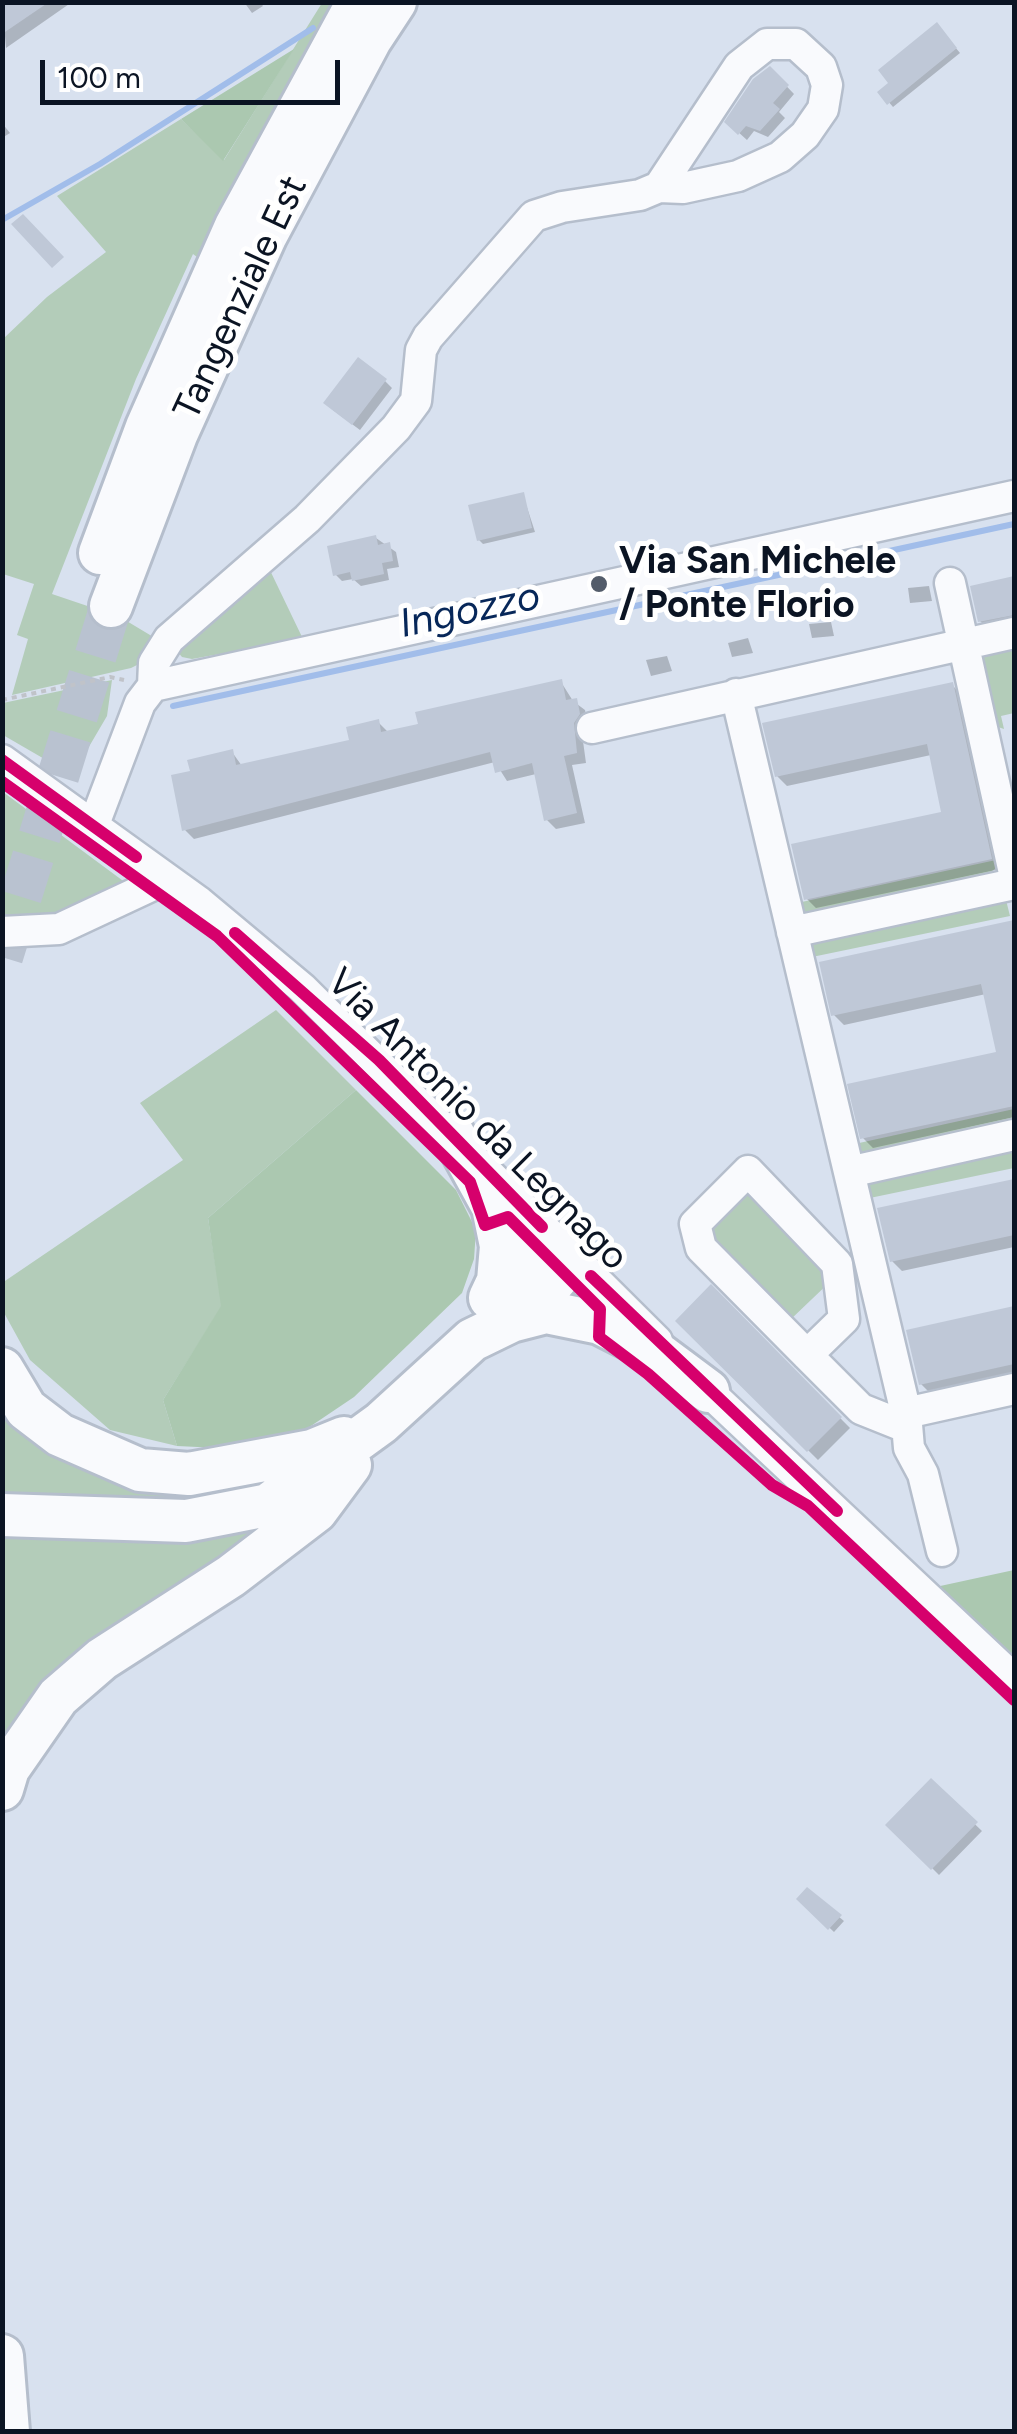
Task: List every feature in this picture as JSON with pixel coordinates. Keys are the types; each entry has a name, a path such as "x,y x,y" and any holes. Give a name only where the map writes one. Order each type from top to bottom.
{"highway":[{"name":"Tangenziale Est","path":"358,2 236,226 147,427 98,602 266,235 370,40 396,2"},
{"path":"452,1134 493,1207 505,1301"},
{"path":"2,1515 186,1521 235,1515 268,1505 382,1423 472,1340 505,1301 562,1272 564,1250"},
{"path":"505,1301 600,1323 654,1350 708,1391"},
{"path":"2,1369 26,1409 60,1435 140,1470 189,1474 246,1464 312,1451 382,1423"},
{"path":"2,1789 8,1769 58,1697 102,1658 231,1576 316,1511 382,1423"},
{"path":"2,2356 8,2432"}],"street":[{"path":"154,686 154,663 169,639 306,519 396,428 416,402 421,350 428,337 534,216 562,207 640,195 659,187 683,188 738,176 780,157 805,135 824,109 827,85 821,66 796,44 783,42 767,44 749,55 659,187"},
{"path":"93,827 140,703 154,686 1014,496"},
{"path":"950,583 1014,874"},
{"path":"592,728 1014,633"},
{"path":"736,694 906,1420 942,1551"},
{"name":"Via Antonio da Legnago","path":"2,760 166,879 302,988 708,1391 1014,1679"},
{"path":"2,932 59,929 166,879"},
{"path":"792,932 1014,884"},
{"path":"849,1172 1014,1135"},
{"path":"807,1356 844,1319 837,1264 748,1171 695,1224 701,1248 807,1356 860,1409 906,1420 1014,1389"}],"path":[{"path":"2,700 110,677 154,686"}],"green space":[{"path":"322,3 341,3 197,257 193,254 136,379 52,594 120,617 155,638 141,663 131,668 12,695 28,639 17,635 34,584 3,574 3,339 47,297 106,252 57,196 181,119 224,160"},
{"path":"294,49 223,161 181,119"},
{"path":"266,562 303,639 192,659 182,657 176,650"},
{"path":"1014,641 1014,713 1001,716 1004,729 992,725 978,653"},
{"path":"112,680 107,716 80,762 53,764 3,735 3,703"},
{"path":"3,792 130,886 60,920 3,926"},
{"path":"996,860 996,868 986,876 809,914 800,910 797,903"},
{"path":"1006,900 1010,916 812,957 808,941"},
{"path":"276,1010 356,1090 208,1218 222,1306 163,1400 177,1446 110,1430 30,1360 3,1311 2,1283 183,1160 140,1103"},
{"path":"356,1090 456,1190 476,1230 474,1259 462,1293 354,1397 305,1430 240,1449 177,1446 163,1400 221,1306 208,1218"},
{"path":"1014,1109 1014,1123 857,1155 850,1145"},
{"path":"1014,1142 1014,1168 865,1199 864,1178"},
{"path":"750,1189 834,1278 789,1321 705,1233"},
{"path":"2,1400 58,1452 304,1464 244,1494 172,1505 3,1494"},
{"path":"293,1509 218,1564 86,1647 36,1688 3,1736 3,1528"},
{"path":"1014,1570 1014,1665 931,1588"}],"building":[{"path":"2,2 49,2 2,34"},
{"path":"937,22 957,48 887,105 877,92 888,83 878,70"},
{"path":"770,66 789,85 773,103 780,109 760,131 746,126 738,135 724,122 753,79"},
{"path":"23,214 64,257 52,268 11,224"},
{"path":"358,357 387,379 352,425 323,403"},
{"path":"524,492 532,528 477,541 468,505"},
{"path":"376,535 378,545 390,542 393,561 382,563 384,574 352,581 350,572 333,576 327,546"},
{"path":"1014,576 1014,615 978,622 970,586"},
{"path":"562,679 566,700 577,698 580,714 574,723 577,753 564,756 577,813 544,821 532,763 495,773 490,752 182,831 171,775 190,771 187,760 233,749 236,765 349,740 346,727 379,719 381,732 418,724 415,712"},
{"path":"953,682 992,859 804,900 791,844 941,812 927,744 775,777 762,723"},
{"path":"1014,920 1014,1106 860,1139 847,1084 996,1052 981,984 831,1016 819,962"},
{"path":"1014,1179 1014,1235 890,1262 877,1208"},
{"path":"711,1284 842,1417 807,1452 675,1321"},
{"path":"1014,1306 1014,1364 919,1385 906,1330"},
{"path":"931,1778 978,1822 931,1870 885,1825"},
{"path":"807,1887 842,1915 828,1930 796,1899"}],"waterway":[{"path":"2,220 100,164 313,28"},
{"name":"Ingozzo","path":"173,706 1014,524"}],"tunnel":[{"path":"2,957 111,606"}],"cycle path":[{"path":"2,760 136,857"},
{"path":"2,782 217,936 470,1182 485,1225 508,1217 600,1309 599,1337 648,1374 772,1485 808,1506 1014,1700"},
{"path":"235,933 379,1060 542,1227"},
{"path":"591,1276 837,1511"}],"place":[{"name":"Via San Michele / Ponte Florio","path":"599,584"}]}
